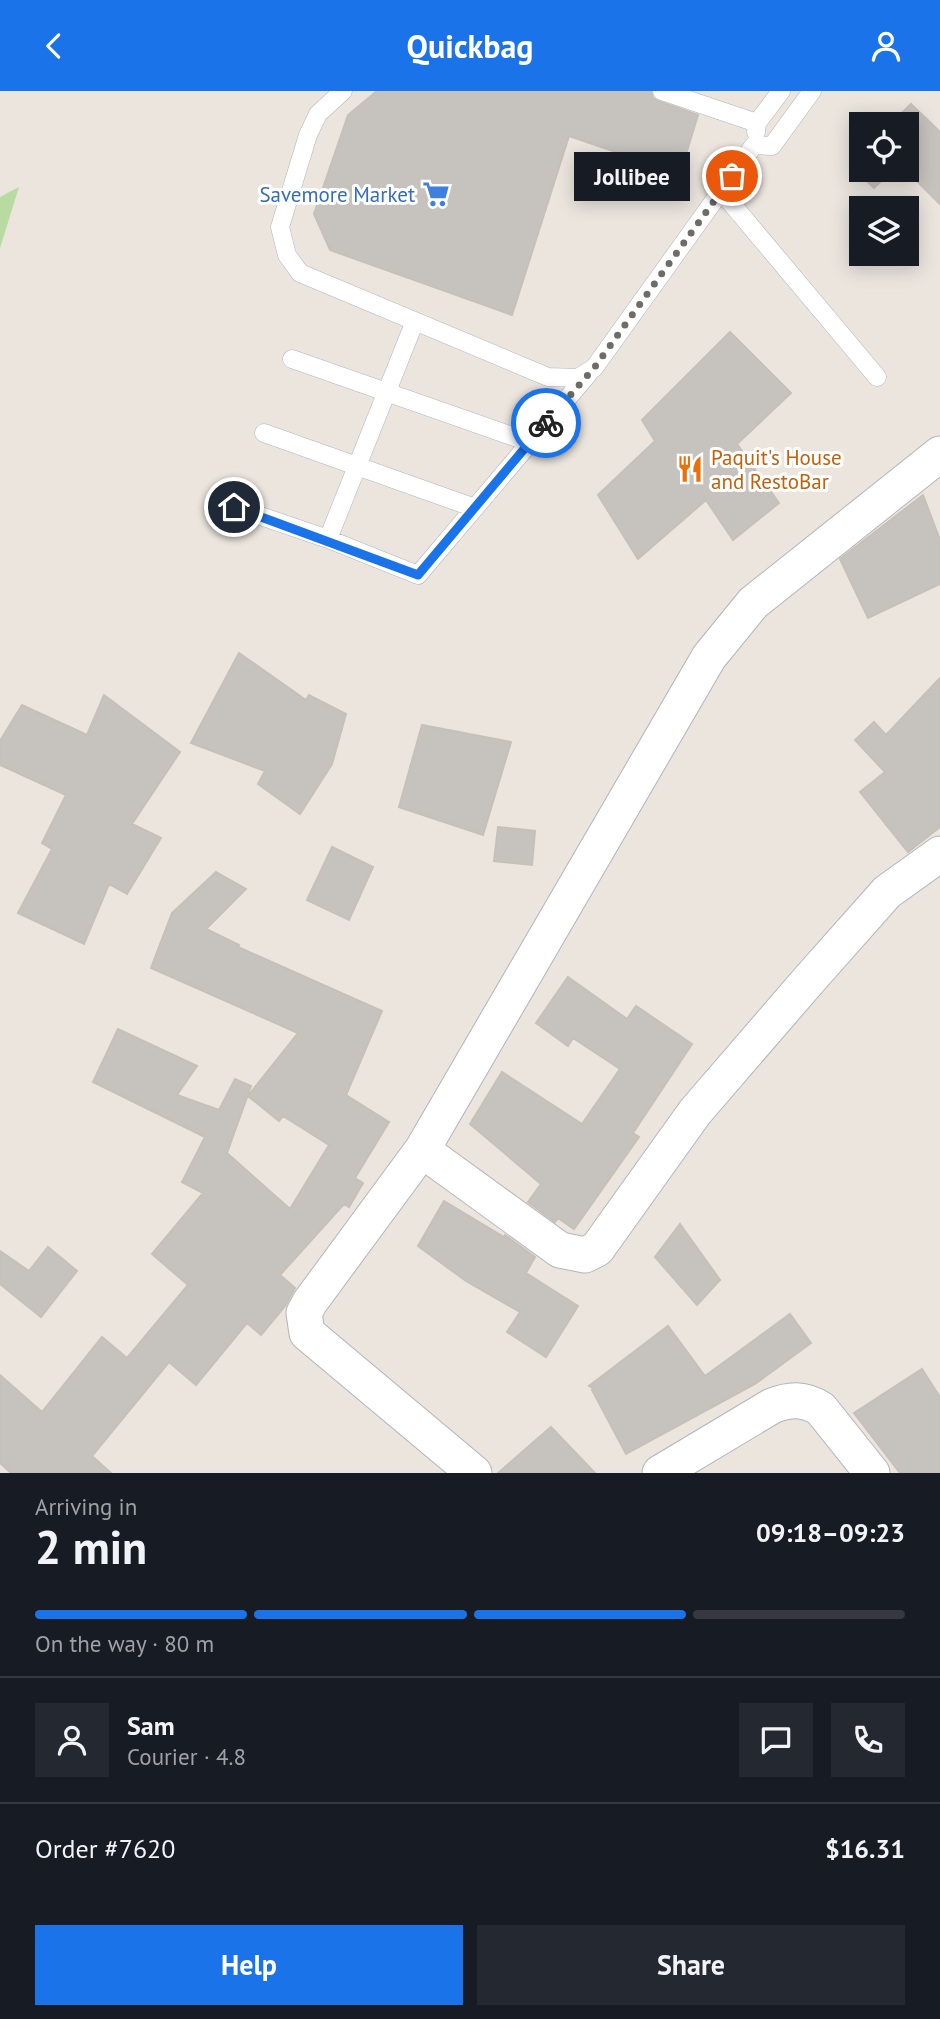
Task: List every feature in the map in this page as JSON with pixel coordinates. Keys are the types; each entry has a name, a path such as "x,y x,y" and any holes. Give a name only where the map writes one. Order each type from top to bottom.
{"street":[{"path":"474,1473 307,1333 304,1313 310,1301 422,1150 709,657 753,603 940,454"},
{"path":"422,1150 560,1251 585,1255 597,1249 695,1112 808,981 887,892 940,854"},
{"path":"660,1473 772,1406 787,1400 812,1403 821,1409 872,1473"}],"lane":[{"path":"343,91 318,114 308,135 280,227 287,255 300,273 548,377 578,378 594,368"},
{"path":"662,91 757,123"},
{"path":"234,507 327,539 418,575 594,368 754,145 757,123 781,91"},
{"path":"754,145 772,146 812,91"},
{"path":"721,191 877,377"},
{"path":"327,539 415,321"},
{"path":"292,359 529,442"},
{"path":"264,433 475,508"}],"green space":[{"path":"19,187 0,248 0,197"}],"building":[{"name":"Savemore Market","path":"377,91 651,91 653,98 658,101 698,115 680,174 569,136 512,315 330,250 314,214 348,115"},
{"path":"911,104 940,132 940,204 918,182 919,112 903,112"},
{"path":"868,182 880,182 874,188"},
{"name":"Paquit's House and RestoBar","path":"730,332 791,393 737,444 779,503 733,540 706,500 638,559 598,495 655,441 642,420"},
{"path":"923,495 940,540 940,584 868,618 840,559"},
{"path":"239,653 306,700 309,695 346,714 332,764 300,814 258,784 265,771 191,743"},
{"path":"940,678 940,827 908,852 860,792 885,772 855,740 874,722 886,735"},
{"path":"104,695 180,752 132,824 161,838 127,894 109,884 84,944 18,913 52,849 42,843 66,795 0,765 0,741 22,705 87,735"},
{"path":"422,725 511,742 483,835 399,807"},
{"path":"498,827 535,831 532,865 494,861"},
{"path":"332,847 373,867 349,920 307,900"},
{"path":"216,872 246,889 206,929 239,945 238,947 382,1011 346,1095 389,1122 355,1178 363,1183 349,1207 344,1204 280,1275 295,1288 286,1305 261,1335 247,1323 196,1385 169,1362 92,1456 111,1473 11,1473 0,1463 0,1375 42,1412 102,1337 127,1358 188,1285 152,1254 203,1193 182,1182 205,1137 93,1082 118,1029 197,1066 177,1095 219,1110 235,1079 251,1086 227,1153 290,1209 329,1145 283,1116 279,1121 248,1096 298,1033 151,968 172,913"},
{"path":"568,977 627,1019 636,1006 692,1044 633,1133 639,1137 574,1229 558,1218 555,1222 528,1202 541,1184 470,1124 502,1072 582,1124 620,1069 573,1038 568,1046 536,1023"},
{"path":"444,1201 504,1237 505,1235 535,1257 526,1273 578,1306 546,1357 507,1332 520,1312 466,1281 418,1246"},
{"path":"680,1224 720,1280 697,1305 655,1257"},
{"path":"48,1247 77,1271 41,1317 0,1284 0,1251 29,1271"},
{"path":"790,1314 811,1343 755,1384 626,1454 592,1390 594,1389 589,1386 668,1326 705,1376"},
{"path":"922,1369 940,1397 940,1473 900,1473 854,1413"},
{"path":"551,1427 595,1473 498,1473"}],"way so far":[{"path":"546,423 594,368 732,176"}],"place":[{"name":"Jollibee","path":"732,176"},
{"name":"Savemore Market","path":"436,194"},
{"name":"Paquit's House and RestoBar","path":"690,469"}],"route":[{"path":"234,507 327,539 418,575 546,423"}]}
